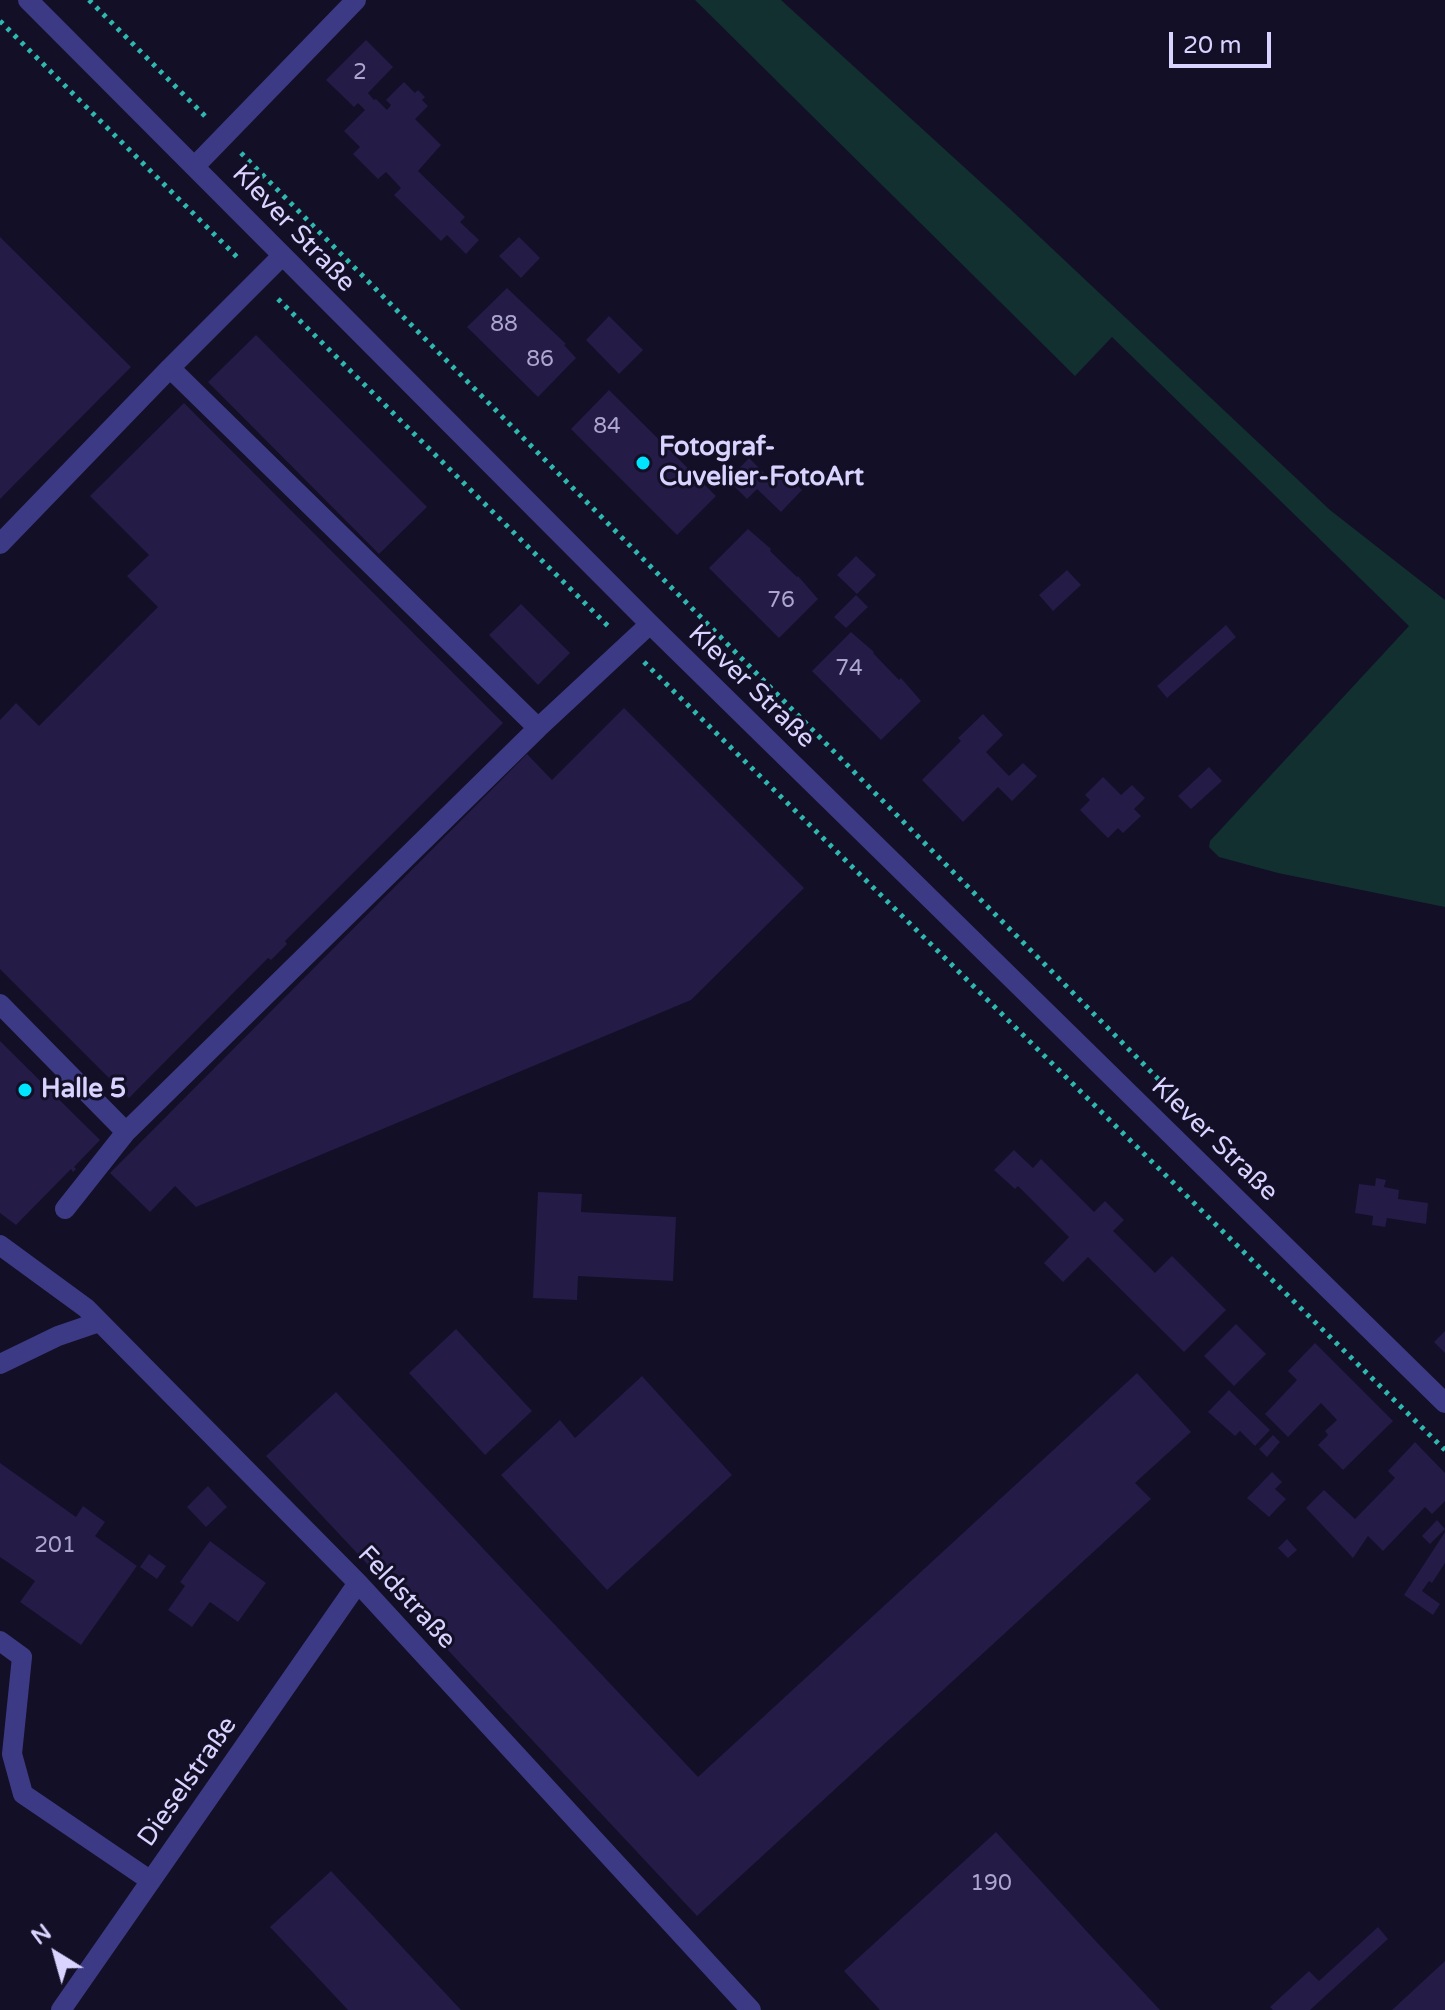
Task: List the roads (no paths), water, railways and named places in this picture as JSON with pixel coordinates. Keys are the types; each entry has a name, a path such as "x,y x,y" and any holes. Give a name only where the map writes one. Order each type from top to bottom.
{"street":[{"name":"Klever Straße","path":"28,0 196,165 282,256 650,624 1445,1403"},
{"path":"196,165 356,0"},
{"path":"0,544 282,256"},
{"path":"170,368 538,728"},
{"path":"65,1209 126,1132 538,728 650,624"},
{"path":"0,1004 126,1132"},
{"name":"Feldstraße","path":"0,1245 86,1308 358,1583 751,2010"},
{"path":"0,1364 58,1336 99,1322"},
{"name":"Dieselstraße","path":"61,2010 358,1583"},
{"path":"0,1641 22,1657 12,1754 23,1794 151,1881"}],"place":[{"name":"Fotograf- Cuvelier-FotoArt","path":"643,463"},
{"name":"Halle 5","path":"25,1090"}]}
